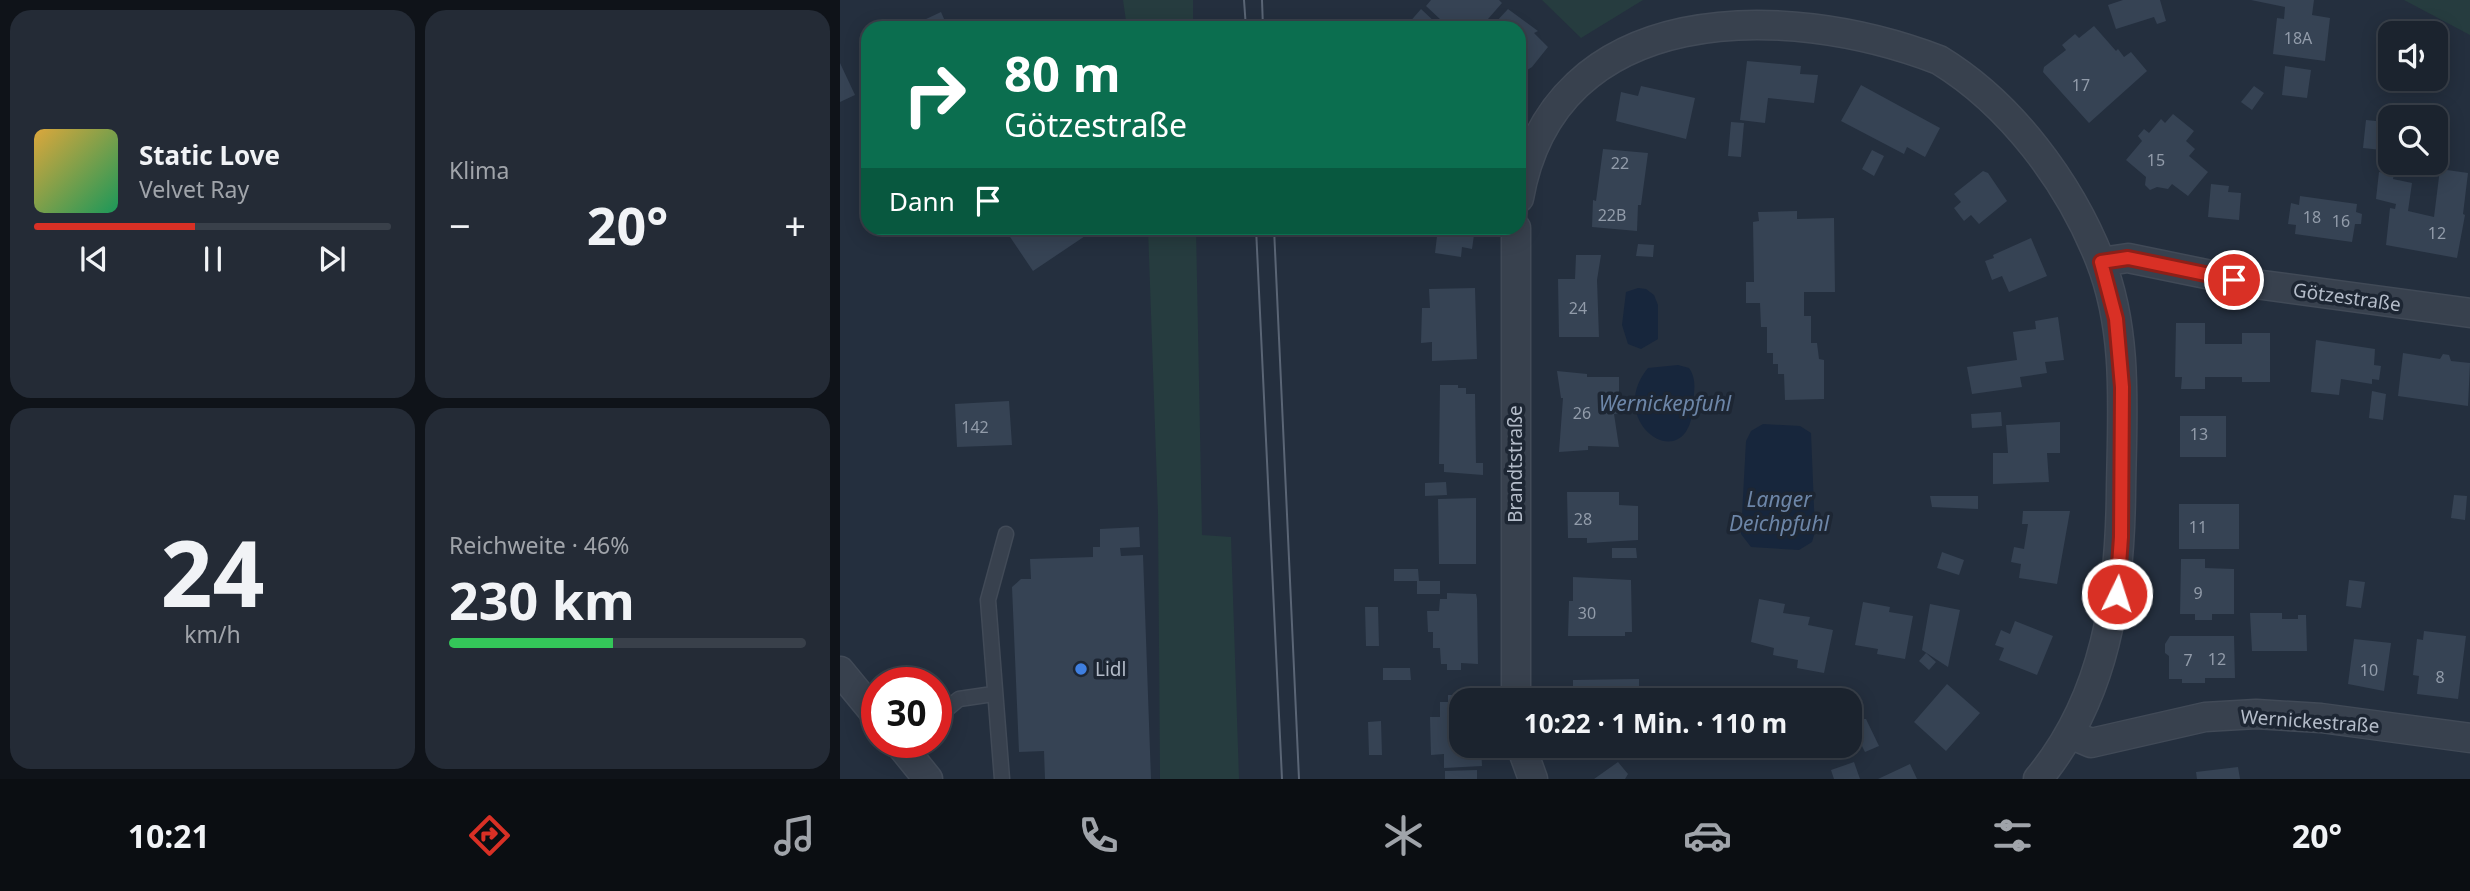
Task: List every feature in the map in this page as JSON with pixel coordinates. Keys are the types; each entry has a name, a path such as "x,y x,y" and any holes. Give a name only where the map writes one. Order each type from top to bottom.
{"street":[{"path":"1526,162 1534,139 1549,113 1591,63 1616,44 1644,29 1674,18 1734,3 1840,17 1894,36 1941,62 1996,103 2027,139 2055,176 2081,218 2101,262 2116,319 2120,351 2121,537 2117,594 2094,683 2070,734 2038,779"},
{"name":"Brandtstraße","path":"1516,688 1517,235"},
{"name":"Götzestraße","path":"2101,262 2128,258 2255,284 2470,313"},
{"path":"840,671 861,697"},
{"name":"Wernickestraße","path":"2070,734 2091,743 2205,717 2256,714 2321,719 2470,738"},
{"path":"913,758 928,779"},
{"path":"1525,758 1533,779"}],"lane":[{"path":"1002,779 993,694 988,600 1006,534"},
{"path":"952,705 959,699 993,694"}],"green space":[{"path":"1123,0 1193,0 1193,21 1126,21"},
{"path":"1542,0 1643,0 1581,38"},
{"path":"2404,0 2470,0 2470,35"},
{"path":"1148,235 1196,235 1202,535 1231,537 1239,779 1160,779 1158,513"}],"water":[{"path":"1638,288 1646,289 1654,295 1658,305 1658,339 1641,349 1628,344 1622,325 1626,292"},
{"name":"Wernickepfuhl","path":"1678,365 1689,368 1692,372 1693,404 1689,427 1679,439 1666,441 1652,436 1641,424 1635,408 1637,389 1648,368"},
{"name":"Langer Deichpfuhl","path":"1763,424 1800,426 1811,433 1815,532 1812,542 1799,550 1751,547 1741,534 1746,441 1751,431"}],"building":[{"path":"1431,0 1499,0 1502,3 1488,19 1490,21 1440,21 1426,6"},
{"path":"2123,0 2160,0 2166,21 2157,24 2154,17 2116,29 2108,5"},
{"path":"2251,0 2314,0 2312,15 2330,18 2325,61 2273,54 2277,18 2284,19 2285,7"},
{"path":"1421,9 1434,21 1411,21"},
{"path":"1508,9 1524,21 1497,21"},
{"path":"941,12 945,21 922,21"},
{"path":"1526,22 1538,31 1534,33 1548,47 1526,71"},
{"path":"2094,26 2116,51 2118,49 2124,57 2131,52 2147,71 2089,123 2043,72 2044,67 2066,50 2062,45 2075,34 2079,38"},
{"path":"1747,61 1801,66 1800,74 1818,75 1814,103 1768,98 1765,123 1740,120"},
{"path":"840,63 855,95 840,102"},
{"path":"2285,66 2311,70 2307,98 2282,95"},
{"path":"1861,85 1940,128 1925,157 1907,147 1904,154 1841,121"},
{"path":"1641,86 1695,98 1686,139 1616,121 1621,92 1638,96"},
{"path":"2254,86 2264,93 2252,110 2241,102"},
{"path":"2173,114 2194,131 2186,141 2195,149 2189,156 2208,172 2188,196 2172,184 2168,189 2157,187 2150,190 2145,185 2146,177 2126,160 2142,141 2138,136 2144,129 2149,133 2161,119 2165,123"},
{"path":"2366,120 2378,121 2378,150 2363,148"},
{"path":"1731,122 1744,123 1741,157 1728,156"},
{"path":"1603,149 1648,153 1641,205 1638,205 1637,231 1592,227 1593,200 1596,201"},
{"path":"1872,150 1884,156 1874,176 1862,169"},
{"path":"2448,170 2468,173 2465,215 2457,258 2386,245 2390,208 2395,209 2396,204 2376,199 2379,175 2394,175 2393,179 2412,183 2408,211 2434,217 2439,175 2448,175"},
{"path":"1983,171 1988,173 2007,201 1979,224 1971,215 1964,221 1954,208 1961,202 1954,194"},
{"path":"2211,184 2229,186 2228,192 2241,193 2239,220 2208,217"},
{"path":"2300,196 2357,204 2356,212 2362,214 2361,224 2355,224 2352,242 2295,234 2296,225 2288,224 2291,203 2299,205"},
{"path":"1797,211 1797,219 1834,218 1835,292 1804,292 1804,316 1811,316 1811,343 1817,343 1819,359 1824,360 1824,399 1785,400 1784,374 1778,374 1778,364 1773,364 1773,353 1767,353 1767,327 1761,327 1760,303 1746,303 1746,282 1754,282 1753,222 1759,221 1758,212"},
{"path":"1009,235 1087,235 1033,271"},
{"path":"1437,235 1474,235 1472,249 1462,247 1461,257 1435,253"},
{"path":"2031,238 2047,276 2009,292 2002,276 1992,280 1985,261"},
{"path":"1638,244 1654,245 1653,257 1636,256"},
{"path":"1576,255 1601,255 1597,280 1599,337 1559,337 1558,279 1575,279"},
{"path":"1475,288 1477,359 1432,361 1432,342 1421,343 1422,308 1430,308 1429,289"},
{"path":"2058,317 2064,360 2045,362 2047,373 2020,377 2022,387 1972,394 1967,367 2017,360 2013,332 2036,329 2035,321"},
{"path":"2176,323 2205,323 2205,344 2242,344 2242,333 2270,333 2270,382 2242,382 2242,377 2205,377 2205,389 2181,389 2182,377 2175,377"},
{"path":"2316,340 2375,349 2374,365 2381,366 2379,380 2372,379 2372,384 2341,379 2339,395 2311,392"},
{"path":"2403,353 2440,359 2443,354 2449,355 2451,361 2470,363 2468,406 2398,396"},
{"path":"1557,371 1587,374 1587,377 1619,377 1619,395 1614,400 1614,411 1622,410 1622,413 1614,414 1619,447 1588,446 1588,450 1559,452 1563,398"},
{"path":"1440,385 1458,385 1458,388 1466,388 1466,394 1475,394 1476,463 1483,463 1483,475 1444,472 1444,464 1439,464"},
{"path":"2372,391 2386,394 2383,420 2369,418"},
{"path":"1009,401 1012,445 957,447 955,404"},
{"path":"2001,412 2002,426 1972,428 1971,414"},
{"path":"2180,416 2226,416 2226,457 2180,457"},
{"path":"2060,422 2060,453 2047,453 2049,482 1993,484 1993,453 2008,453 2006,425"},
{"path":"1446,482 1447,495 1425,496 1425,483"},
{"path":"1567,492 1619,492 1619,505 1638,506 1638,540 1587,543 1587,538 1568,538"},
{"path":"2454,495 2467,496 2465,520 2451,518"},
{"path":"1930,496 1978,496 1978,509 1932,507"},
{"path":"1476,498 1476,564 1439,564 1438,499"},
{"path":"2179,504 2239,504 2239,549 2179,549"},
{"path":"2023,511 2070,511 2057,584 2019,578 2021,564 2011,562 2014,547 2024,549 2028,524 2022,524"},
{"name":"Lidl","path":"1139,527 1140,547 1120,548 1121,556 1143,555 1151,779 1045,779 1044,751 1019,752 1012,587 1021,579 1031,579 1030,559 1093,557 1093,547 1100,547 1100,529"},
{"path":"1612,548 1636,548 1637,558 1612,558"},
{"path":"1942,552 1964,560 1959,575 1937,568"},
{"path":"2181,559 2205,559 2205,568 2234,569 2234,614 2212,614 2212,620 2195,620 2195,614 2180,614"},
{"path":"1394,569 1418,569 1419,581 1394,581"},
{"path":"1573,577 1631,580 1632,632 1625,632 1625,636 1568,636"},
{"path":"2349,580 2365,582 2361,608 2346,606"},
{"path":"1417,581 1440,581 1440,594 1417,594"},
{"path":"1447,593 1476,594 1477,599 1478,664 1461,663 1461,670 1447,670 1447,664 1441,664 1440,648 1433,648 1433,632 1428,632 1427,611 1439,611 1440,599 1447,599"},
{"path":"1759,599 1785,604 1783,613 1810,617 1808,625 1833,630 1824,673 1797,668 1798,660 1773,655 1774,648 1751,642"},
{"path":"1863,602 1890,607 1889,612 1913,616 1905,659 1877,654 1878,649 1855,645"},
{"path":"1930,604 1960,610 1948,667 1922,650"},
{"path":"1365,607 1378,607 1379,646 1366,646"},
{"path":"2250,613 2282,613 2282,619 2298,619 2298,615 2306,615 2307,651 2252,651"},
{"path":"2015,621 2053,636 2037,675 1999,660 2004,648 1995,645 2001,630 2010,634"},
{"path":"2424,631 2466,636 2458,699 2417,694 2419,676 2413,675 2417,639 2423,640"},
{"path":"2170,636 2234,636 2235,678 2205,678 2205,683 2182,683 2182,679 2169,679 2169,656 2165,653 2165,644"},
{"path":"2354,639 2391,643 2384,691 2348,684"},
{"path":"1926,653 1936,662 1929,670 1919,661"},
{"path":"1383,668 1410,668 1411,680 1383,680"},
{"path":"1639,679 1639,688 1573,688 1573,680"},
{"path":"1947,684 1980,713 1946,751 1914,722"},
{"path":"1449,695 1449,758 1482,758 1482,766 1444,768 1444,754 1431,755 1430,717 1440,717 1440,702 1448,702"},
{"path":"1862,719 1866,719 1879,746 1865,752 1862,746"},
{"path":"1381,721 1382,755 1369,755 1368,722"},
{"path":"1618,762 1628,774 1625,779 1594,779"},
{"path":"1854,762 1860,779 1834,779 1831,770"},
{"path":"1910,764 1917,779 1878,779"},
{"path":"2238,767 2240,779 2197,779 2196,772"},
{"path":"1477,770 1477,779 1445,779 1445,771"}],"tram line":[{"path":"1244,0 1246,21"},
{"path":"1262,0 1263,21"},
{"path":"1256,235 1282,779"},
{"path":"1274,235 1299,779"}],"place":[{"name":"Lidl","path":"1081,669"}],"route":[{"path":"2117,594 2121,537 2122,387 2116,319 2101,262 2128,258 2234,280"}]}
